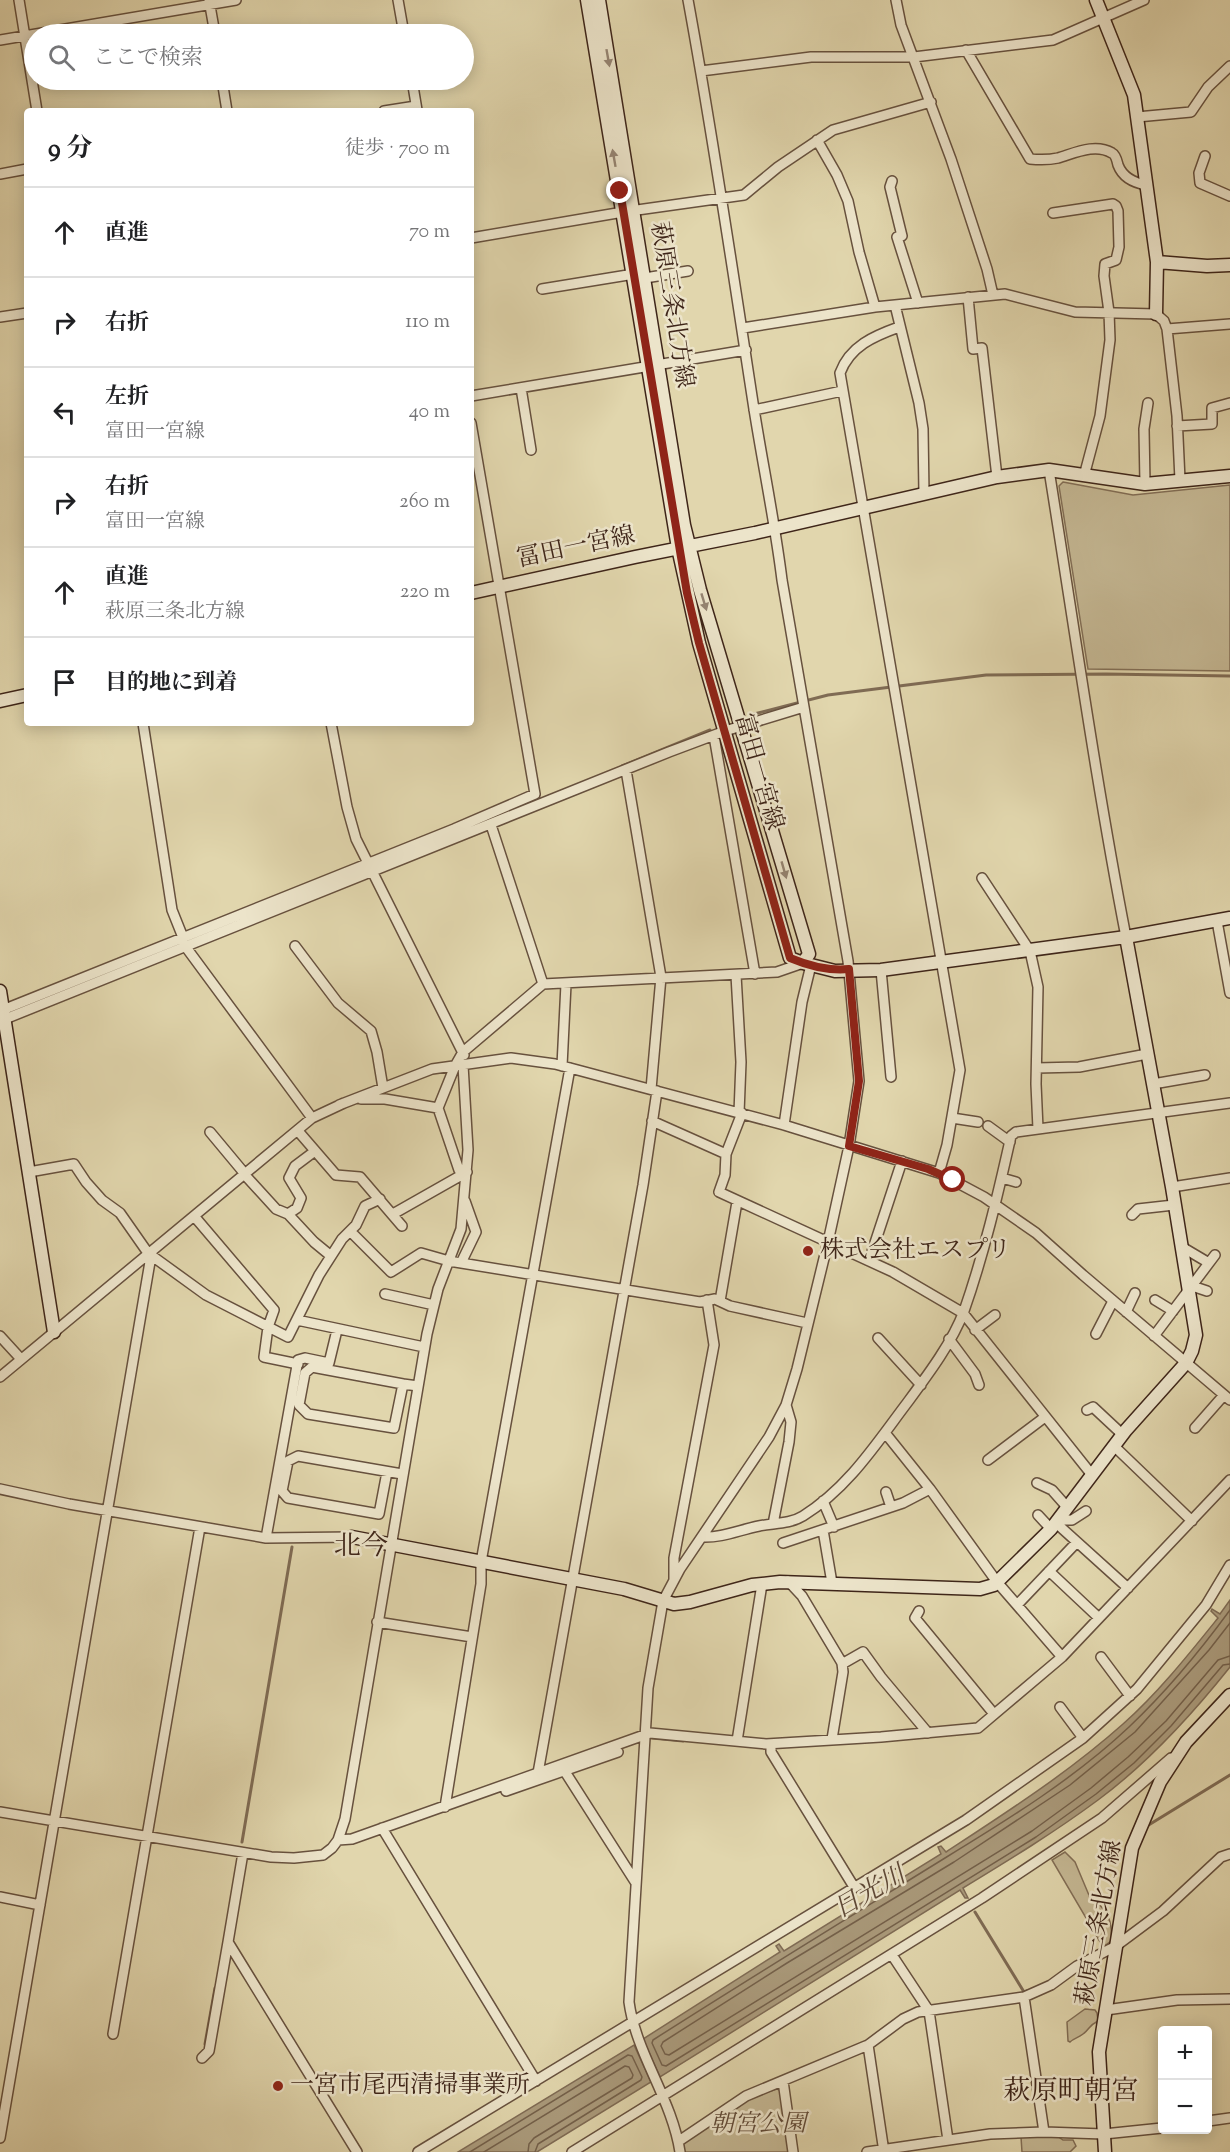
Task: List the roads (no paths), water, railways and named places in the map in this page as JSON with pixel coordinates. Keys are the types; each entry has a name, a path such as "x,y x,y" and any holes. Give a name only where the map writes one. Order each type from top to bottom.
{"main road":[{"name":"萩原三条北方線","path":"587,0 629,212"},
{"name":"萩原三条北方線","path":"599,0 629,212 684,547"},
{"path":"1096,0 1134,95 1157,262 1156,314"},
{"path":"1157,262 1207,266 1230,265"},
{"name":"冨田一宮線","path":"474,592 754,533 997,477 1049,470 1145,484 1230,476"},
{"name":"富田一宮線","path":"684,547 700,590 809,954 807,964 790,958 719,733 699,643 684,547"},
{"path":"0,701 24,696"},
{"path":"807,964 835,971 881,970 1126,937 1224,919"},
{"path":"352,1537 624,1589 674,1604 762,1584 788,1581 950,1589 980,1589 994,1585 1055,1524 1123,1434 1186,1363 1196,1335 1190,1289 1126,937"},
{"path":"0,992 54,1332"},
{"name":"萩原三条北方線","path":"1105,2152 1099,2052 1132,1848 1160,1782 1186,1742 1230,1695"}],"street":[{"path":"19,0 24,30"},
{"path":"90,24 210,2 236,0"},
{"path":"398,0 402,24"},
{"path":"680,2152 679,2141 663,2095 632,2022 629,2002 648,1688 663,1601 674,1580 769,1437 786,1405 828,1242 849,1146 859,1081 849,969 782,580 776,527 754,410 743,328 688,0"},
{"path":"896,0 901,25 931,102 987,269 993,295"},
{"path":"701,72 811,57 914,57 1053,40 1144,0"},
{"path":"210,2 213,24"},
{"path":"0,40 24,36"},
{"path":"966,50 1030,159 1056,158 1089,148 1103,150 1116,156 1120,170 1128,179 1147,185"},
{"path":"1137,117 1191,112 1208,87 1230,66"},
{"path":"34,90 37,108"},
{"path":"224,90 227,108"},
{"path":"413,90 416,108"},
{"path":"474,238 744,195 832,130 931,102"},
{"path":"817,140 849,201 859,252 875,307"},
{"path":"1205,156 1199,174 1200,183 1230,196"},
{"path":"0,174 24,170"},
{"path":"892,181 890,187 902,236 897,237 918,303"},
{"path":"1053,213 1113,204 1116,206 1119,247 1116,260 1105,264 1104,276 1110,339 1105,391 1084,476"},
{"path":"542,289 688,271"},
{"path":"743,328 875,307 1005,294 1075,312 1156,314 1164,321 1167,329 1178,426 1180,480"},
{"path":"968,297 973,349 982,348 997,477"},
{"path":"895,305 919,402 923,429 924,494"},
{"path":"0,317 24,313"},
{"path":"1167,329 1230,324"},
{"path":"899,327 877,335 854,350 844,362 840,373 960,1070 939,1173"},
{"path":"474,396 746,350"},
{"path":"521,388 531,450"},
{"path":"754,410 842,391"},
{"path":"1145,484 1144,429 1148,403"},
{"path":"1178,426 1212,424 1212,408 1230,403"},
{"path":"370,868 535,794 474,441"},
{"path":"1049,470 1097,780 1126,937"},
{"path":"2,1015 370,868 491,825 719,733 803,703"},
{"path":"143,726 172,910 184,942 312,1118"},
{"path":"0,1812 271,1857 323,1855 338,1839 351,1788 424,1347 434,1305 461,1229 468,1150 463,1052 370,868 351,823 332,726"},
{"path":"719,733 755,974"},
{"path":"538,1773 652,1120 661,977 626,770"},
{"path":"491,825 543,984"},
{"path":"982,878 1030,951 1038,987 1036,1095 1038,1130"},
{"path":"1224,919 1230,993"},
{"path":"295,946 338,1003 371,1031 383,1088"},
{"path":"463,1052 543,984 755,974 777,972 807,964 784,1125"},
{"path":"881,970 891,1077"},
{"path":"736,975 741,1062 740,1113 726,1154 725,1175 719,1192 869,1261 920,1287 963,1313 1092,1475"},
{"path":"445,1807 482,1562 534,1274 566,1067 566,984"},
{"path":"1037,1068 1079,1067 1147,1054"},
{"path":"0,1377 312,1118 339,1105 432,1070 512,1058 566,1067 740,1113 939,1173 995,1205 1036,1233 1227,1397 1195,1428"},
{"path":"462,1065 438,1108 459,1170 467,1172"},
{"path":"1153,1084 1205,1075"},
{"path":"339,1105 363,1099 385,1099 438,1108"},
{"path":"702,1537 724,1536 751,1528 793,1521 824,1501 840,1487 886,1434 921,1385 963,1313 995,1205 1011,1136 1016,1132 1158,1114 1230,1102"},
{"path":"952,1118 978,1122"},
{"path":"652,1120 726,1154"},
{"path":"988,1126 1010,1142"},
{"path":"298,1131 336,1175 360,1177 402,1226"},
{"path":"210,1132 276,1209 288,1214 314,1242 331,1256"},
{"path":"288,1214 297,1208 301,1198 289,1178 295,1166 315,1151"},
{"path":"869,1261 902,1161"},
{"path":"29,1172 74,1164 102,1200 120,1213 150,1254 207,1295 288,1337 309,1293 331,1256 356,1225 365,1206 380,1199"},
{"path":"393,1214 467,1172"},
{"path":"1002,1178 1016,1182"},
{"path":"1172,1187 1230,1178"},
{"path":"461,1263 476,1232 464,1199"},
{"path":"720,1301 737,1202"},
{"path":"1131,1215 1138,1209 1174,1205"},
{"path":"194,1216 274,1310 268,1327 264,1357 298,1364"},
{"path":"350,1231 391,1272 422,1253 461,1263 700,1302 715,1299 730,1306 807,1323"},
{"path":"1154,1336 1212,1259 1182,1247"},
{"path":"0,2138 150,1254"},
{"path":"1190,1289 1208,1291"},
{"path":"1126,1312 1135,1293"},
{"path":"385,1294 434,1305"},
{"path":"674,1580 674,1558 714,1346 707,1300"},
{"path":"1155,1300 1173,1311"},
{"path":"1096,1334 1113,1301"},
{"path":"975,1330 994,1315"},
{"path":"297,1320 424,1347"},
{"path":"266,1538 298,1360 305,1358 329,1363 336,1330"},
{"path":"0,1336 21,1359"},
{"path":"878,1338 921,1385"},
{"path":"949,1339 975,1374 979,1385"},
{"path":"403,1384 394,1428 308,1414 299,1404 305,1373 312,1366 418,1386"},
{"path":"773,1524 789,1442 791,1422 786,1405"},
{"path":"1087,1410 1093,1407 1123,1434"},
{"path":"988,1460 1045,1417"},
{"path":"886,1434 930,1489 997,1582 1062,1657"},
{"path":"1114,1446 1192,1521"},
{"path":"387,1472 378,1514 288,1498 282,1491 288,1461 298,1456 402,1474"},
{"path":"338,1839 352,1839 384,1831 644,1739 650,1734 771,1744 978,1728 1062,1657 1230,1480"},
{"path":"1037,1483 1052,1490 1067,1508"},
{"path":"0,1489 108,1511 266,1538 352,1537"},
{"path":"783,1543 891,1507 930,1489"},
{"path":"886,1492 891,1507"},
{"path":"824,1501 834,1527"},
{"path":"1055,1524 1072,1520 1086,1511"},
{"path":"1038,1515 1055,1524 1128,1588"},
{"path":"113,2034 200,1527"},
{"path":"823,1530 832,1583"},
{"path":"1017,1605 1077,1542"},
{"path":"418,2152 966,1820 1083,1738 1130,1696 1206,1605 1230,1565"},
{"path":"1049,1571 1099,1618"},
{"path":"788,1581 802,1596 842,1664 843,1672 832,1739"},
{"path":"737,1741 762,1584"},
{"path":"919,1611 915,1618 994,1714"},
{"path":"377,1622 472,1637"},
{"path":"842,1664 863,1652 928,1733"},
{"path":"1101,1657 1130,1696"},
{"path":"1060,1707 1083,1738"},
{"path":"572,2152 892,1955 1102,1818 1164,1765 1186,1742"},
{"path":"771,1744 771,1752 854,1887"},
{"path":"384,1831 538,1773 562,1768"},
{"path":"562,1768 636,1883"},
{"path":"384,1831 536,2081"},
{"path":"202,2058 209,2050 243,1853"},
{"path":"679,2141 746,2096 868,2045 903,2019 918,2012 1024,1997 1051,1985 1077,1966 1116,1946 1163,1911 1221,1857 1230,1854"},
{"path":"0,1897 40,1905"},
{"path":"228,1942 357,2152"},
{"path":"892,1955 929,2011 948,2140"},
{"path":"1024,1997 1044,2132"},
{"path":"1106,2010 1177,2000 1230,1999"},
{"path":"868,2045 884,2151"},
{"path":"783,2081 793,2152"},
{"path":"1212,2120 1230,2118"},
{"path":"867,2152 990,2134 1044,2132 1104,2134 1158,2128"}],"water":[{"path":"1230,1600 1230,1667 1168,1738 1116,1786 1049,1835 963,1888 968,1898 965,1898 960,1890 660,2077 643,2039 780,1952 776,1946 779,1944 784,1951 941,1854 938,1847 941,1846 946,1852 1059,1775 1102,1742 1149,1699 1218,1618 1211,1611 1212,1609 1220,1614"},
{"path":"634,2045 651,2082 537,2152 458,2152"}],"waterway":[{"path":"754,714 828,695 986,675 1230,676"},
{"path":"622,766 710,730"},
{"path":"242,1842 292,1547"},
{"path":"652,1738 683,1741"},
{"path":"1147,1826 1230,1775"},
{"path":"975,1912 1024,1992 1027,1991"},
{"path":"205,2044 215,1988"}],"place":[{"name":"株式会社エスプリ","path":"808,1251"},
{"name":"一宮市尾西清掃事業所","path":"278,2086"}],"district":[{"name":"北今","path":"361,1547"},
{"name":"萩原町朝宮","path":"1071,2092"}],"water label":[{"name":"日光川","path":"870,1893"}],"park label":[{"name":"朝宮公園","path":"758,2125"}]}
